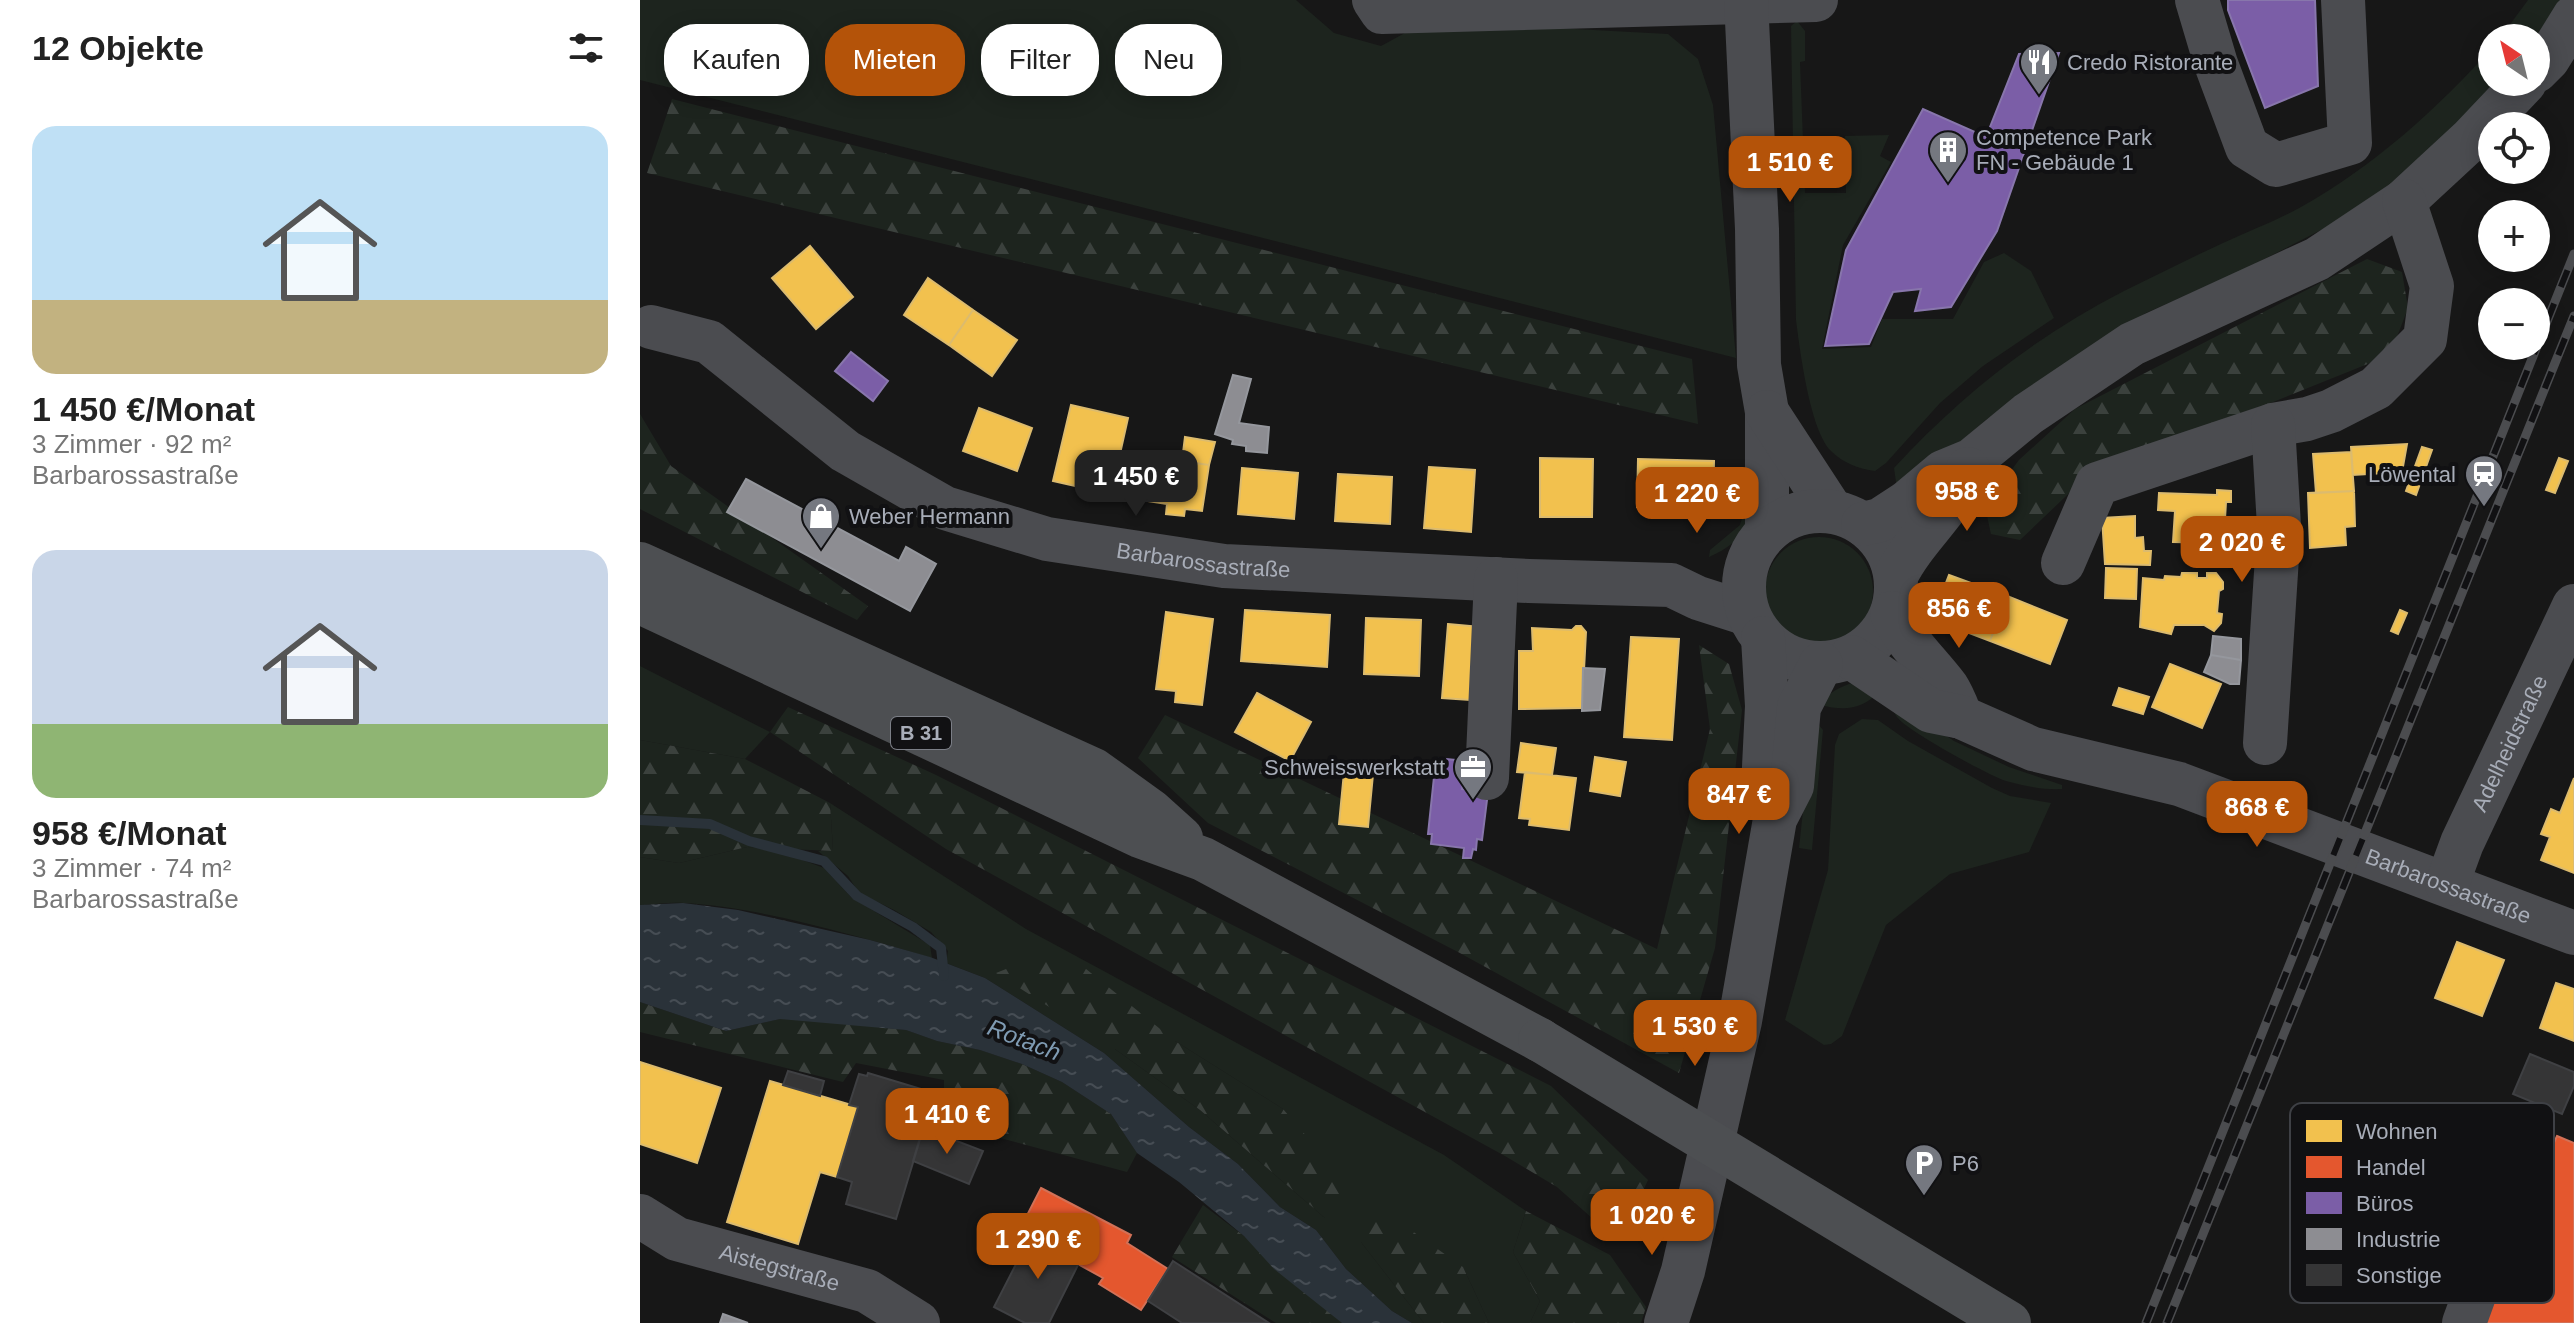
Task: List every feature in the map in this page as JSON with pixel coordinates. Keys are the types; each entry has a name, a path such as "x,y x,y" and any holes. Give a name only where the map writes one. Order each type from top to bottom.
{"main road":[{"path":"640,545 688,585"},
{"name":"B 31","path":"640,564 1094,770 1151,811 1203,859"},
{"name":"B 31","path":"640,602 1140,836 1203,859 1540,1040 2009,1323"}],"street":[{"path":"1374,0 1382,12 1816,0"},
{"path":"2197,0 2216,64 2247,147 2276,165 2350,143 2343,0"},
{"path":"1746,2 1757,229 1759,365 1767,412 1759,543"},
{"path":"2550,56 2574,17"},
{"path":"1775,819 1763,787 1767,706 1755,626 1743,594 1744,573 1759,543 1787,518 1810,511 1880,520 1943,472 1972,460 2028,414 2132,344 2317,259 2404,201 2512,96"},
{"path":"2063,563 2097,484 2273,425 2331,411 2376,388 2425,339 2432,286 2404,201"},
{"name":"Barbarossastraße","path":"651,327 709,342 845,451 945,508 1047,539 1224,566 1671,585 1755,626"},
{"path":"1767,412 1847,517 1879,538 1890,556 1898,627 1949,690 1961,717"},
{"path":"2265,743 2279,526 2273,425"},
{"path":"1666,1323 1683,1271 1740,1021 1775,819 1792,786 1799,707 1811,679 1836,660 1868,646 1882,631 1906,556 1959,490 1972,460"},
{"name":"Barbarossastraße","path":"1671,585 1759,543"},
{"path":"1487,778 1496,579"},
{"name":"Adelheidstraße","path":"2447,884 2462,843 2574,606"},
{"path":"1755,626 1779,652 1799,661 1836,660"},
{"name":"Barbarossastraße","path":"1836,660 1931,711 1961,717 2033,749 2179,784 2574,933"},
{"name":"Aistegstraße","path":"640,1216 677,1239 867,1291 918,1323"},
{"path":"2464,1323 2471,1303"}],"green space":[{"path":"640,0 1296,0 1334,33 1381,46 1427,21 1668,34 1698,59 1713,105 1736,358 703,96 809,96 809,24 664,24 664,86 640,80"},
{"path":"2528,0 2566,0 2547,24 2510,24"},
{"path":"1797,21 1805,31 1805,61 1800,62 1805,193 1846,193 1845,136 1889,135 1880,156 1891,162 1843,245 1822,349 1871,347 1882,319 1953,319 1984,262 2004,253 2031,271 2054,318 1983,366 1940,403 1886,463 1875,471 1846,462 1831,451 1817,426 1803,370 1796,320 1791,26"},
{"path":"2478,63 2478,96 2493,96 2358,211 2243,270 2146,313 1987,419 1904,491 1896,482 1894,468 1920,441 1973,392 2030,348 2060,327 2124,291 2282,217 2328,191 2379,155 2449,93"},
{"path":"672,99 1692,359 1698,424 647,173"},
{"path":"2367,259 2402,272 2408,308 2390,355 2086,477 2020,540 1991,534 1985,506 2019,460 2075,409"},
{"path":"640,414 671,466 868,606 857,620 640,509"},
{"path":"1746,505 1752,522 1733,542 1709,557 1710,550 1740,525"},
{"path":"1819,537 1840,541 1858,552 1869,570 1873,591 1869,612 1858,630 1840,641 1819,645 1798,641 1780,630 1769,612 1765,591 1769,570 1780,552 1798,541"},
{"path":"1699,645 1729,664 1742,710 1715,948 1679,1073 1458,952 1208,823 1138,758 1165,715 1657,949 1710,729"},
{"path":"640,666 770,732 745,759 640,740"},
{"path":"1852,683 1879,691 1866,702 1852,707 1820,705 1834,691"},
{"path":"1893,699 1954,741 2009,767 2062,785 2062,789 2006,781 1966,762 1904,724 1895,713"},
{"path":"788,707 936,775 1551,1086 1648,1180 1631,1217 1592,1218 1557,1187 1505,1156 946,849 770,732"},
{"path":"1813,718 1823,730 1812,850 1799,848"},
{"path":"1862,719 1878,720 1908,741 2010,796 2051,803 2029,852 1950,874 1886,925 1842,1036 1824,1045 1785,1020 1828,870 1835,745 1839,734"},
{"path":"640,740 745,759 830,803 833,851 747,847 679,863 640,857"},
{"path":"830,803 1026,929 1444,1155 1526,1211 1513,1252 1540,1301 1530,1323 1489,1323 1463,1267 1361,1242 1424,1323 1412,1323 1392,1311 1346,1269 1316,1230 1280,1207 1238,1164 1189,1127 1104,1053 985,978 946,963 948,951 931,932 859,893 848,876 818,851 833,850","holes":["1175,1041 1283,1109 1325,1218 1200,1110 1115,1049"]},
{"path":"747,847 770,848 824,868 851,897 930,945 932,958 809,924 744,910 683,903 640,905 640,857 679,863"},
{"path":"1070,956 1175,1041 1283,1109 1352,1189 1325,1218 1200,1110 1115,1049 996,973 1034,958"},
{"path":"640,1002 726,1031 780,1019 816,1020 906,1030 937,1041 980,1050 1062,1082 1111,1114 1137,1153 1127,1172 944,1123 944,1080 856,1063 843,1082 640,1032"},
{"path":"1374,1204 1463,1267 1489,1323 1424,1323 1361,1242"},
{"path":"1203,1205 1244,1236 1342,1323 1276,1323 1172,1257"},
{"path":"1526,1211 1610,1255 1646,1307 1641,1323 1530,1323 1540,1301 1513,1252"}],"water":[{"name":"Rotach","path":"683,903 738,910 870,940 930,957 985,978 1104,1053 1189,1127 1238,1164 1280,1207 1316,1230 1346,1269 1392,1311 1412,1323 1342,1323 1274,1269 1244,1236 1179,1182 1137,1153 1111,1114 1062,1082 1022,1064 906,1030 780,1019 726,1031 640,1002 640,905"}],"building: Wohnen":[{"path":"810,246 853,297 816,329 772,278"},
{"path":"928,278 973,310 949,345 904,315"},
{"path":"973,310 1017,340 992,376 949,345"},
{"path":"1071,405 1128,418 1111,494 1053,481"},
{"path":"979,408 1032,428 1017,471 963,451"},
{"path":"1185,437 1215,442 1209,465 1182,461"},
{"path":"2407,444 2402,472 2353,475 2351,447"},
{"path":"2422,447 2432,450 2416,495 2406,491"},
{"path":"2351,452 2354,491 2316,493 2313,454"},
{"path":"1154,457 1209,465 1202,511 1185,509 1184,516 1166,514 1167,504 1147,501"},
{"path":"1540,458 1593,459 1592,517 1540,517"},
{"path":"2559,458 2568,461 2555,493 2546,490"},
{"path":"1638,459 1714,461 1713,509 1637,507"},
{"path":"1429,467 1475,470 1471,532 1424,528"},
{"path":"1242,468 1298,473 1294,519 1238,514"},
{"path":"1338,474 1392,477 1390,524 1335,521"},
{"path":"2217,490 2231,491 2231,502 2226,502 2224,536 2230,536 2229,550 2217,550 2217,543 2173,542 2175,511 2158,510 2159,493 2217,495"},
{"path":"2354,491 2355,526 2345,527 2346,545 2310,548 2308,493"},
{"path":"2135,516 2135,538 2143,537 2144,551 2151,551 2150,565 2105,564 2102,518"},
{"path":"2106,568 2137,569 2136,599 2105,598"},
{"path":"2182,573 2197,573 2197,578 2207,578 2207,573 2216,573 2223,582 2217,613 2222,614 2221,623 2214,631 2204,625 2174,625 2171,634 2140,627 2143,578 2164,580 2165,576 2181,577"},
{"path":"1949,575 2007,596 1990,641 1932,619"},
{"path":"2007,596 2067,620 2050,664 1990,641"},
{"path":"1245,610 1330,615 1327,667 1241,661"},
{"path":"2400,610 2407,613 2398,634 2391,631"},
{"path":"1166,612 1213,619 1202,705 1175,702 1176,691 1156,689"},
{"path":"1366,618 1421,620 1419,676 1364,674"},
{"path":"1448,624 1491,628 1485,701 1442,698"},
{"path":"1581,626 1586,632 1582,708 1519,709 1519,651 1533,651 1532,628 1572,630"},
{"path":"1631,637 1679,639 1672,740 1624,737"},
{"path":"2170,664 2221,684 2202,728 2152,707"},
{"path":"2119,688 2149,697 2143,714 2113,705"},
{"path":"1257,693 1311,722 1290,761 1235,732"},
{"path":"1521,743 1556,748 1552,775 1517,772"},
{"path":"1595,757 1626,762 1620,796 1590,791"},
{"path":"1345,762 1374,764 1368,827 1339,824"},
{"path":"1525,772 1576,778 1569,830 1529,825 1530,819 1519,818"},
{"path":"2574,778 2574,873 2541,860 2550,837 2541,834 2551,809 2560,813"},
{"path":"2457,942 2504,960 2482,1016 2435,998"},
{"path":"2556,983 2574,989 2574,1041 2540,1028"},
{"path":"640,1062 721,1088 697,1163 640,1144"},
{"path":"770,1081 858,1107 837,1177 820,1172 798,1244 727,1222"}],"building: Handel":[{"path":"2557,1136 2574,1143 2574,1323 2472,1323 2481,1303 2554,1303 2554,1143"},
{"path":"1041,1188 1131,1235 1127,1243 1168,1269 1141,1310 1099,1284 1103,1278 1078,1264 1082,1257 1021,1227"}],"building: Büros":[{"path":"2228,0 2315,0 2318,86 2265,108 2228,10"},
{"name":"Competence Park FN - Gebäude 1","path":"2059,53 1997,231 1951,307 1915,311 1921,289 1893,292 1869,344 1825,346 1846,250 1923,109 1986,137 2019,54"},
{"path":"851,352 888,381 873,401 835,371"},
{"path":"1436,758 1465,761 1462,789 1488,792 1482,840 1477,839 1471,858 1463,858 1464,848 1431,844 1432,834 1428,834"}],"building: Industrie":[{"path":"1233,375 1251,379 1239,423 1269,427 1267,453 1246,451 1246,446 1232,444 1233,440 1215,434"},
{"path":"746,479 899,561 906,547 936,564 910,611 727,512"},
{"path":"2213,636 2241,639 2241,660 2211,655"},
{"path":"2211,655 2241,660 2239,684 2230,684 2204,672"},
{"path":"1583,668 1605,669 1600,710 1582,711"},
{"path":"723,1314 748,1323 720,1323"}],"building: Sonstige":[{"path":"2530,1054 2574,1072 2574,1086 2562,1114 2554,1111 2554,1103 2535,1103 2513,1094"},
{"path":"788,1071 824,1081 820,1096 783,1085"},
{"path":"868,1073 934,1093 896,1219 846,1204 852,1182 837,1177 858,1107 849,1105 859,1074 867,1076"},
{"path":"923,1128 983,1151 969,1184 913,1161"},
{"path":"1032,1233 1082,1257 1049,1323 1025,1323 994,1307"},
{"path":"1173,1261 1269,1323 1182,1323 1148,1301"}],"waterway":[{"path":"640,820 710,824 749,841 824,861 857,896 913,927 941,948 944,976"}],"railway":[{"path":"2146,1323 2574,254"},
{"path":"2167,1323 2574,316"}],"place":[{"name":"Credo Ristorante","path":"2039,96"},
{"name":"Competence Park FN - Gebäude 1","path":"1948,184"},
{"name":"Löwental","path":"2484,508"},
{"name":"Weber Hermann","path":"821,550"},
{"name":"Schweisswerkstatt","path":"1473,801"},
{"name":"P6","path":"1924,1197"}]}
